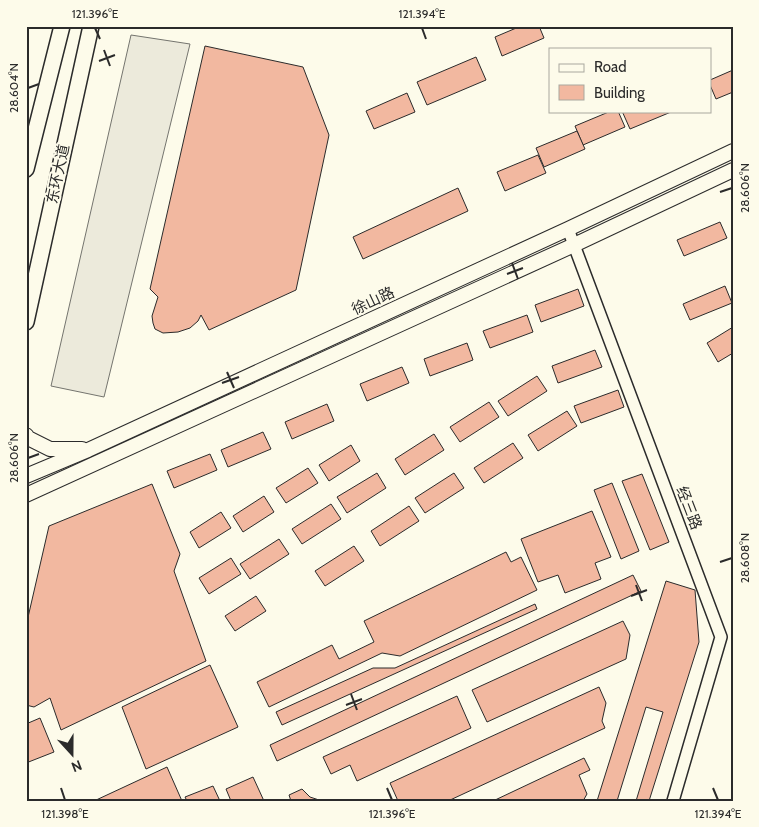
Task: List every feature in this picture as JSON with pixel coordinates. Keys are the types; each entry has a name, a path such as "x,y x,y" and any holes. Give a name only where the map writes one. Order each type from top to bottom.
{"main road":[{"name":"东环大道","path":"26,322 91,26"},
{"name":"东环大道","path":"26,169 60,30"},
{"name":"徐山路","path":"26,476 88,450 733,151"},
{"path":"26,494 574,245 733,170"},
{"path":"26,435 28,438 50,449 88,450"}],"street":[{"name":"经三路","path":"568,229 721,637 673,801"}],"shaded area":[{"path":"131,35 190,44 104,397 51,386"}],"building":[{"path":"521,26 539,26 544,38 502,56 495,37"},
{"path":"205,46 303,67 329,135 296,290 209,330 201,315 198,321 190,328 178,332 163,333 155,329 153,323 152,316 158,297 150,289"},
{"path":"476,57 486,80 427,105 417,82"},
{"path":"733,70 733,92 716,99 712,90 712,79"},
{"path":"407,93 415,112 374,129 366,111"},
{"path":"609,112 618,112 625,127 583,145 575,126"},
{"path":"622,112 671,112 630,129"},
{"path":"577,131 585,149 544,167 536,148"},
{"path":"538,155 546,173 505,191 497,172"},
{"path":"458,188 468,211 363,259 353,237"},
{"path":"720,222 727,238 684,256 677,240"},
{"path":"725,286 732,303 690,320 683,304"},
{"path":"578,289 584,306 541,322 535,305"},
{"path":"527,315 533,332 490,348 483,331"},
{"path":"733,327 733,353 718,362 707,343"},
{"path":"467,343 473,360 430,376 424,359"},
{"path":"595,350 602,367 558,383 552,366"},
{"path":"402,367 409,383 367,401 360,384"},
{"path":"537,376 547,391 508,416 498,401"},
{"path":"618,390 624,407 581,423 574,406"},
{"path":"489,402 499,417 460,442 450,427"},
{"path":"327,404 334,421 292,439 285,422"},
{"path":"567,411 577,426 538,451 528,435"},
{"path":"263,432 271,449 228,467 221,450"},
{"path":"434,434 444,450 405,475 395,459"},
{"path":"513,443 523,458 484,483 474,468"},
{"path":"351,445 360,461 329,481 319,465"},
{"path":"210,454 217,470 174,488 167,471"},
{"path":"308,468 318,483 286,503 276,488"},
{"path":"377,473 386,488 347,513 337,497"},
{"path":"454,473 464,488 425,513 415,498"},
{"path":"642,474 669,542 650,550 622,481"},
{"path":"612,483 639,551 621,559 594,490"},
{"path":"152,484 180,554 174,571 206,661 61,730 50,698 34,707 26,705 26,626 49,526"},
{"path":"264,496 274,512 243,532 233,516"},
{"path":"331,504 341,519 302,544 292,529"},
{"path":"409,506 419,521 380,546 371,531"},
{"path":"592,511 611,557 595,563 601,579 565,593 558,575 538,582 521,539"},
{"path":"221,512 231,528 199,548 190,532"},
{"path":"279,539 289,554 250,579 240,564"},
{"path":"354,546 364,561 325,586 315,571"},
{"path":"506,552 511,562 521,557 537,590 400,656 382,653 269,707 257,682 332,645 339,659 374,642 364,621"},
{"path":"231,558 241,574 209,594 199,578"},
{"path":"633,575 641,591 277,761 270,745"},
{"path":"666,581 695,590 699,642 649,801 636,801 663,712 646,707 617,801 597,801"},
{"path":"256,596 266,611 235,631 225,616"},
{"path":"535,604 537,609 282,725 276,712 373,668 395,668"},
{"path":"623,621 630,635 626,659 487,722 472,690"},
{"path":"210,665 238,727 146,769 122,707"},
{"path":"599,687 606,703 602,721 605,728 448,801 398,801 390,783"},
{"path":"457,696 471,728 357,781 350,765 331,774 323,757"},
{"path":"40,718 54,752 26,763 26,724"},
{"path":"584,758 590,770 579,775 587,794 583,801 493,801"},
{"path":"167,767 182,801 94,801"},
{"path":"253,777 264,801 231,801 226,789"},
{"path":"213,786 220,801 187,801 185,797"},
{"path":"302,789 310,797 322,801 291,801 289,795"}]}
